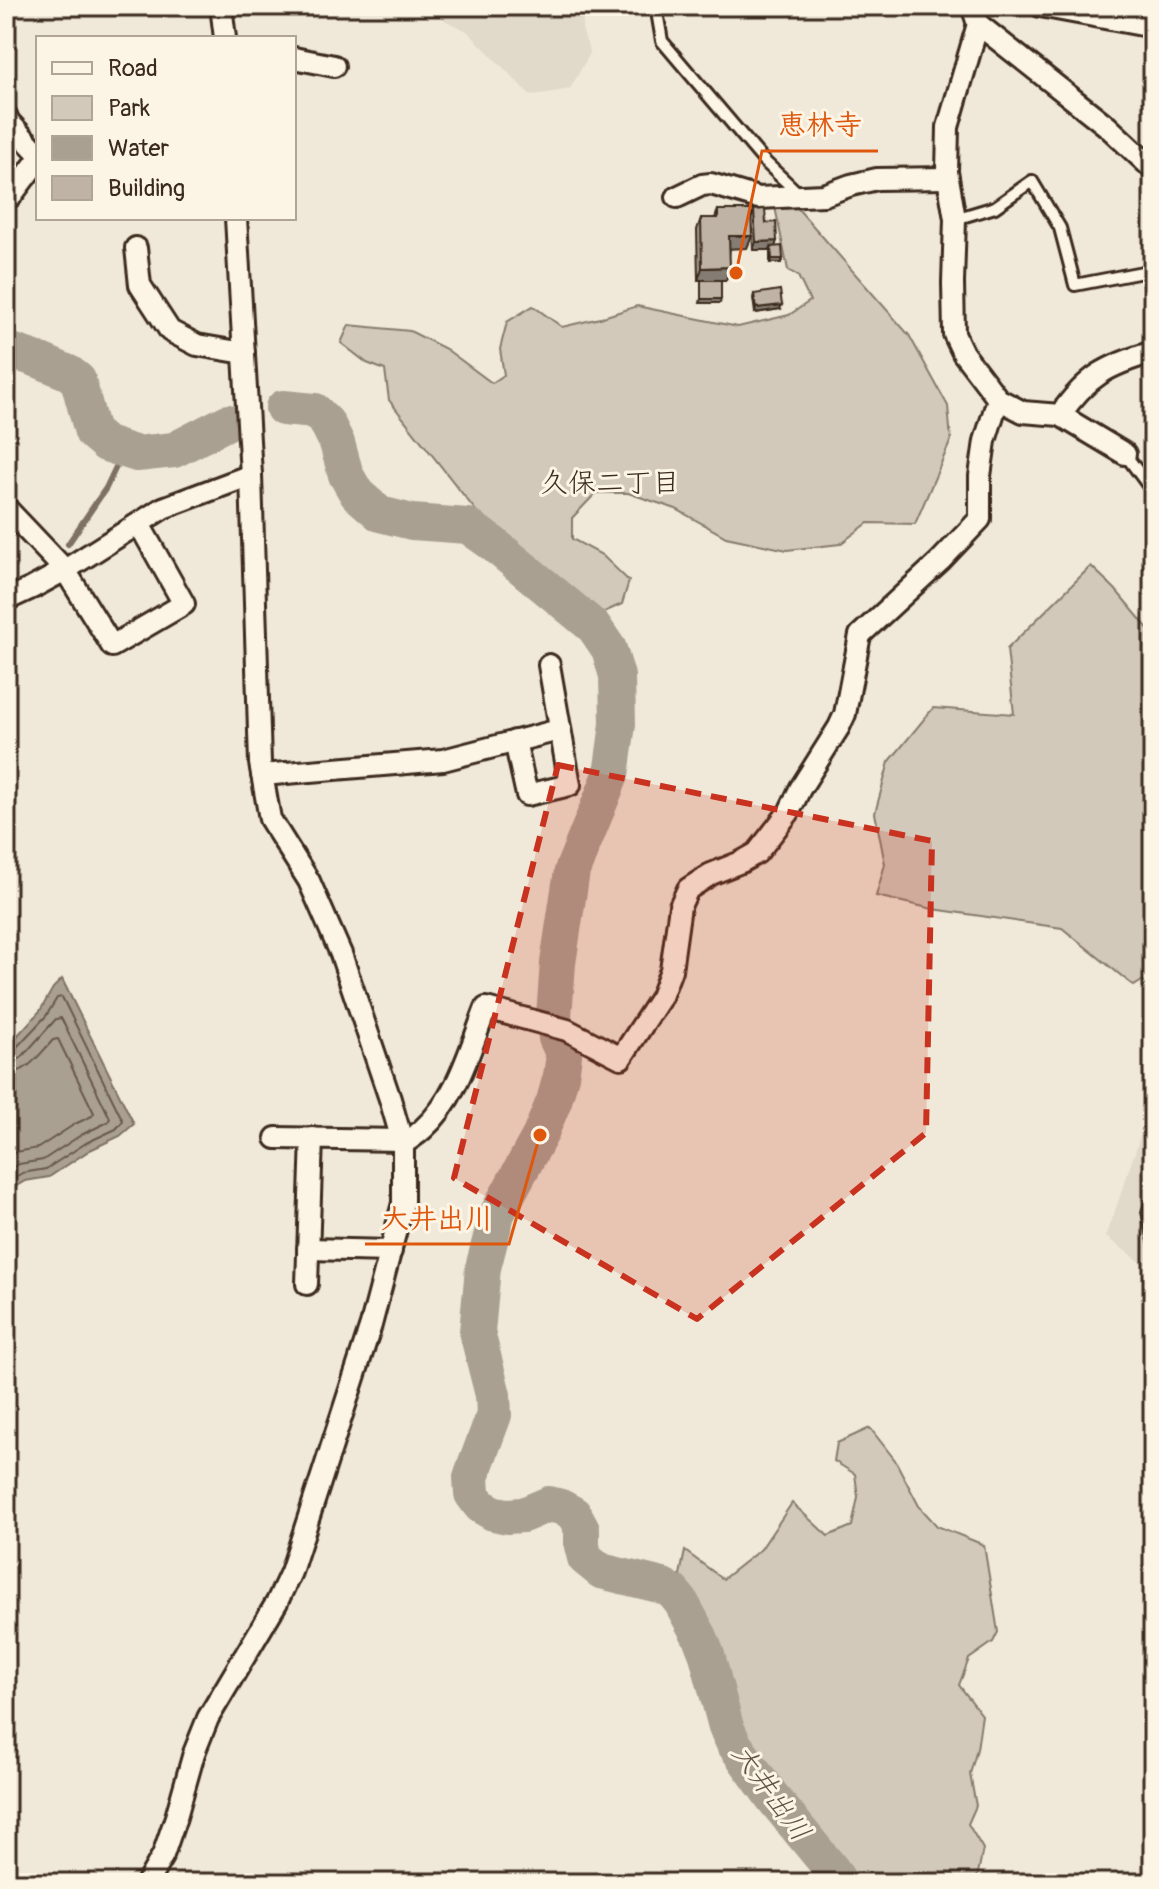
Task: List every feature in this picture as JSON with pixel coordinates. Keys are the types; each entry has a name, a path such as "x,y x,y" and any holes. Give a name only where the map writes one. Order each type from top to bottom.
{"street":[{"path":"221,6 225,36"},
{"path":"1040,6 1153,27"},
{"path":"1125,454 1060,415 1023,412 998,399 963,353 954,334 955,219 948,178 948,127 975,15 1107,126 1153,169"},
{"path":"296,58 334,66"},
{"path":"6,115 36,151"},
{"path":"11,196 36,163"},
{"path":"677,197 711,184 758,198 802,197 824,195 877,179 948,178"},
{"path":"147,1883 163,1855 208,1718 277,1602 291,1572 371,1325 403,1203 402,1142 390,1099 341,954 309,881 270,819 262,775 251,475 236,220"},
{"path":"136,248 140,285 170,331 197,345 244,353"},
{"path":"1060,415 1073,396 1093,377 1112,366 1153,352"},
{"path":"276,1138 402,1142 425,1128 443,1105 462,1071 486,1008 567,1030 621,1058 661,997 671,970 680,906 688,889 711,874 757,853 789,812 845,714 860,635 980,519 980,476 985,441 998,399"},
{"path":"6,600 65,570 163,508 251,475"},
{"path":"6,512 8,510 65,570 112,646 184,604 139,524"},
{"path":"515,741 527,795 570,785 549,665"},
{"path":"262,775 443,760 559,730"},
{"path":"307,1284 312,1138"},
{"path":"308,1249 391,1251"}],"lane":[{"path":"656,6 662,41 763,160 802,197"},
{"path":"955,219 995,207 1032,181 1060,228 1075,285 1153,270"},
{"path":"1125,454 1153,492"}],"highlighted area":[{"path":"558,765 932,841 926,1133 697,1319 454,1178"}],"shaded area":[{"path":"432,6 584,6 582,29 590,53 570,89 531,96 467,31 446,21"},
{"path":"1153,1099 1153,1271 1106,1237"}],"green space":[{"path":"792,202 909,335 948,406 951,440 915,524 868,523 840,544 787,550 726,537 676,509 628,493 596,493 572,518 572,539 602,555 629,581 622,604 602,613 565,589 480,516 389,400 385,370 367,363 341,343 349,325 410,331 446,349 492,383 504,375 500,349 507,322 533,306 562,327 637,306 738,327 789,315 810,301 798,276 788,270 775,207"},
{"path":"1091,566 1115,589 1153,637 1153,974 1134,986 1062,928 933,909 876,896 885,864 875,813 889,762 933,708 1014,714 1007,649"},
{"path":"870,1428 895,1460 919,1506 937,1526 984,1545 998,1632 993,1642 969,1659 959,1685 982,1715 970,1774 976,1806 968,1824 983,1849 976,1883 848,1883 740,1740 717,1646 680,1575 685,1551 723,1579 761,1549 792,1503 828,1536 852,1526 858,1497 855,1474 834,1461 837,1443"}],"water":[{"path":"62,979 134,1124 120,1136 90,1150 49,1177 25,1181 6,1192 6,1048 40,1011"}],"building":[{"path":"765,209 766,223 776,222 777,241 756,242 754,210"},
{"path":"718,210 751,210 752,236 729,236 730,267 702,268 701,218 718,218"},
{"path":"782,246 783,259 772,259 771,247"},
{"path":"701,280 721,280 721,299 701,299"},
{"path":"780,290 782,305 756,308 754,294"},
{"path":"1153,1198 1153,1232 1145,1200"}],"waterway":[{"name":"大井出川","path":"6,349 69,373 78,380 92,432 106,444 137,454 174,450 228,422"},
{"name":"大井出川","path":"283,408 315,411 327,423 337,443 346,475 357,494 380,514 412,522 468,526 594,627 609,649 617,676 618,724 611,775 572,871 558,963 554,1016 556,1038 564,1055 561,1076 540,1135 497,1214 483,1268 477,1332 493,1395 494,1415 471,1477 472,1494 481,1506 507,1516 523,1515 549,1504 561,1507 574,1514 582,1529 585,1558 601,1571 663,1586 673,1592 700,1637 726,1727 734,1744 840,1883"},
{"path":"68,544 106,488 124,450"}],"place":[{"name":"恵林寺","path":"736,273"},
{"name":"大井出川","path":"540,1135"}],"district":[{"name":"久保二丁目","path":"610,482"}]}
